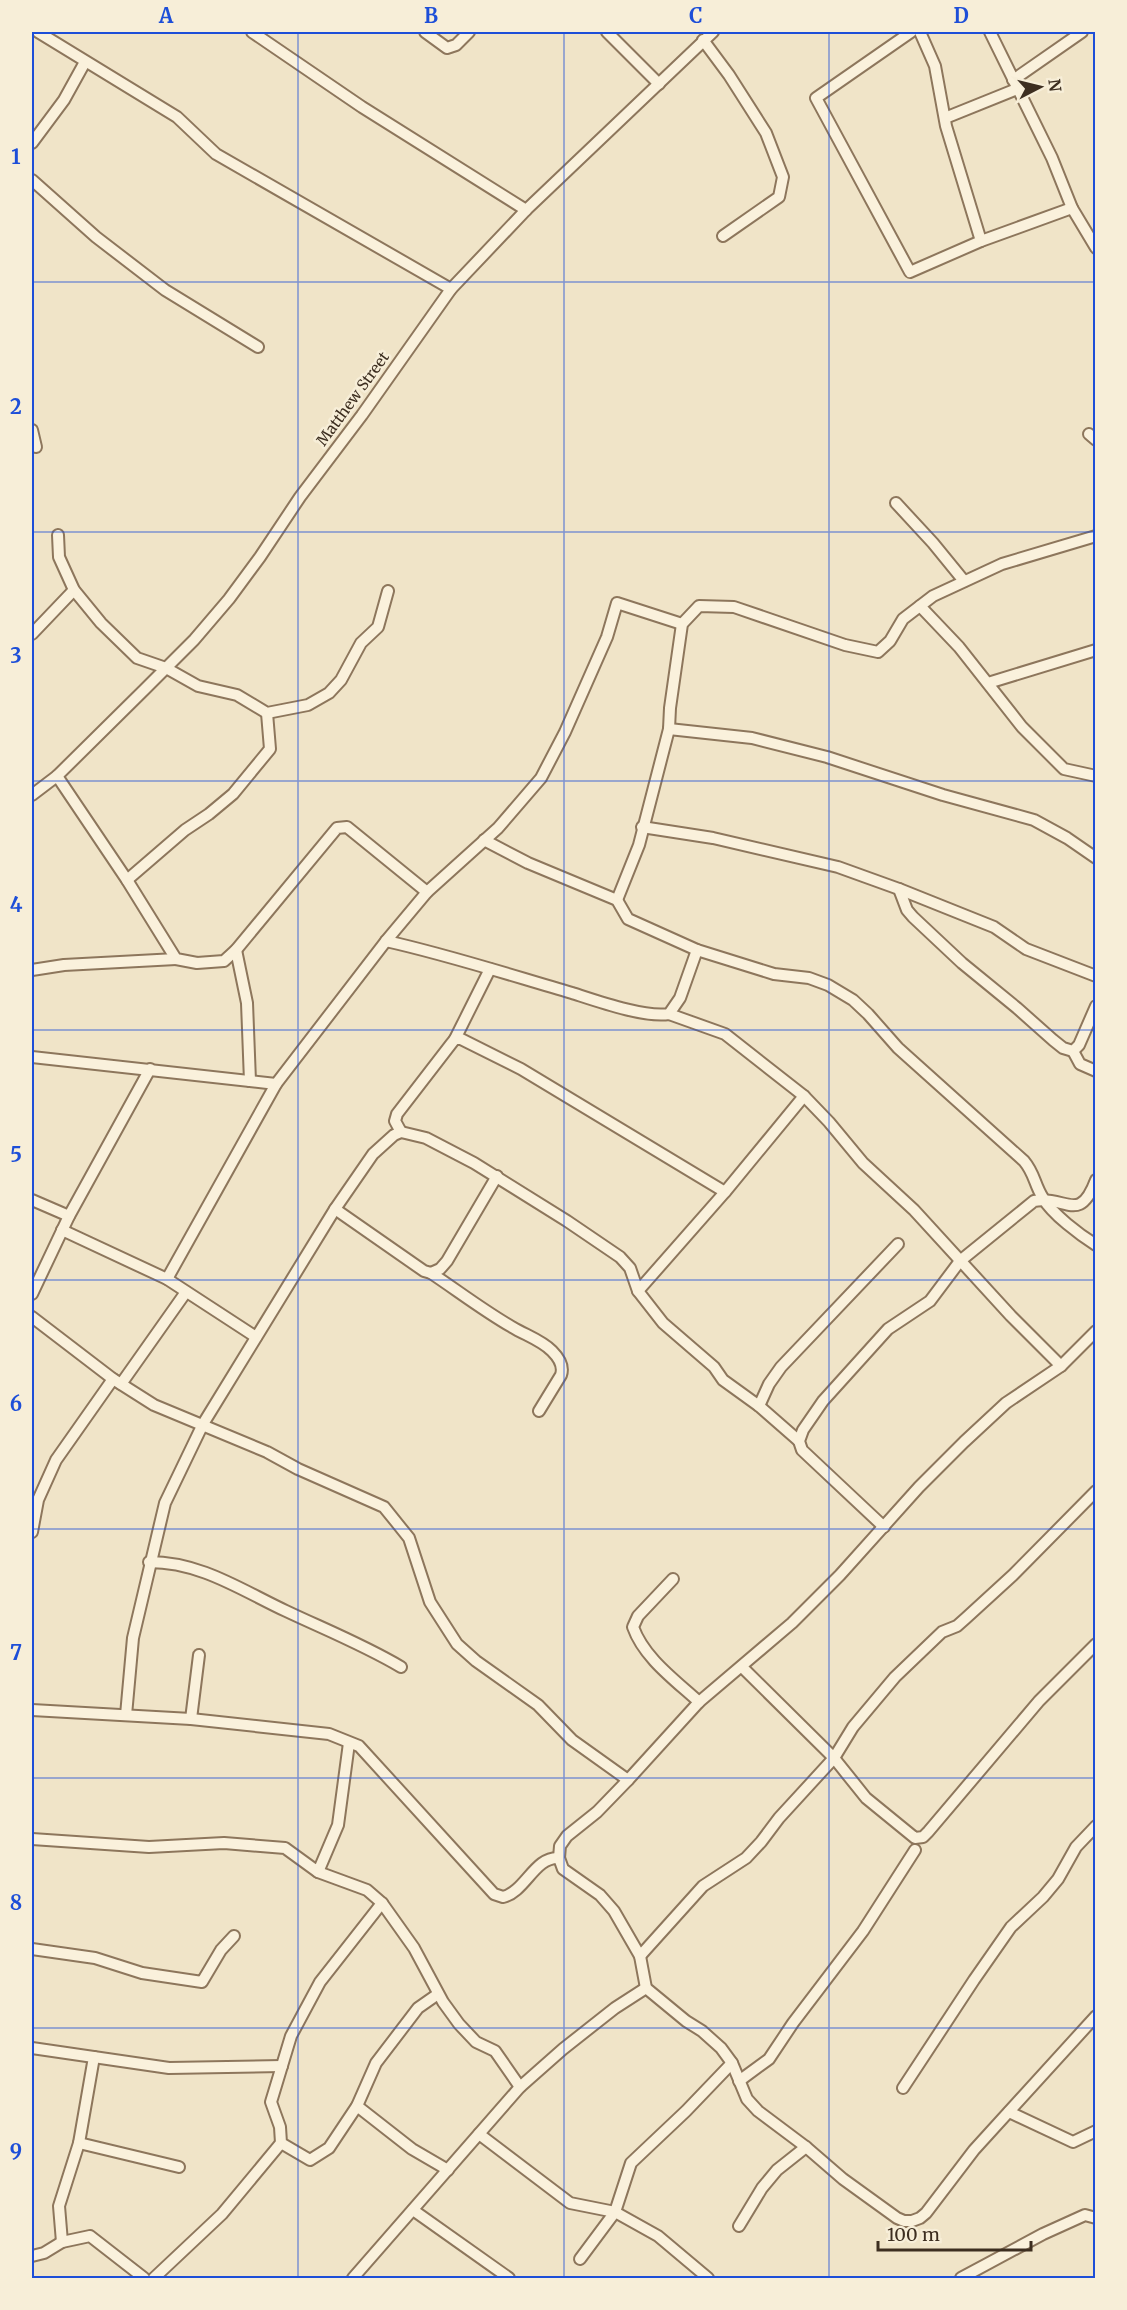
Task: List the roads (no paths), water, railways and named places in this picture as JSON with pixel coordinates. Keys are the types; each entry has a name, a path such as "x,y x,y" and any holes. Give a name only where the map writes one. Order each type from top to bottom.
{"street":[{"path":"38,32 177,117 216,154 451,289"},
{"path":"252,32 362,108 526,210"},
{"path":"425,32 447,48 456,45 469,32"},
{"path":"607,32 659,84"},
{"name":"Matthew Street","path":"32,795 57,776 166,668 229,599 451,289 526,210 713,32"},
{"path":"911,32 816,98 910,272 981,241 1072,208"},
{"path":"920,32 935,66 945,118 981,241"},
{"path":"990,32 1052,158 1072,208 1095,248"},
{"path":"945,118 1015,85 1082,32"},
{"path":"703,40 729,75 766,133 783,177 779,196 723,236"},
{"path":"32,143 64,100 85,62"},
{"path":"32,180 96,237 165,290 258,347"},
{"path":"32,430 36,447"},
{"path":"896,503 964,581"},
{"path":"58,535 58,557 75,590 101,623 137,658 166,668 198,686 237,695 267,712 308,705 329,693 341,680 361,643 378,627 388,591"},
{"path":"617,900 639,845 669,729 682,624 699,606 734,607 834,642 878,652 890,641 903,620 933,596 1002,564 1095,536"},
{"path":"32,634 75,590"},
{"path":"167,1279 276,1084 386,941 427,892 484,840 542,778 607,637 616,603 682,624"},
{"path":"920,606 959,647 1022,727 1064,769 1095,776"},
{"path":"988,683 1095,650"},
{"path":"127,880 185,830 233,794 270,749 267,712"},
{"path":"669,729 752,738 827,757 943,795 1034,820 1067,838 1095,858"},
{"path":"57,776 127,880 176,959"},
{"path":"32,970 64,965 176,959 197,963 224,961 236,950 337,828 347,827 427,892"},
{"path":"642,828 713,838 838,867 994,927 1026,949 1095,976"},
{"path":"484,840 537,868 617,900 628,919 697,950 765,972 809,978 828,985 854,1000 898,1048 1024,1161 1032,1170 1043,1199 1079,1234 1095,1245"},
{"path":"900,889 907,910 962,963 1053,1040 1063,1048 1072,1051 1080,1064 1095,1071"},
{"path":"386,941 432,951 628,1009 658,1016 669,1014 725,1034 804,1096 863,1163 914,1210 1061,1366"},
{"path":"236,950 247,1003 250,1081"},
{"path":"669,1014 680,998 697,950"},
{"path":"401,1132 395,1121 397,1114 455,1039 490,969"},
{"path":"1072,1051 1079,1045 1095,1006"},
{"path":"455,1039 461,1039 521,1069 725,1192"},
{"path":"32,1057 276,1084"},
{"path":"32,1294 69,1216 150,1069"},
{"path":"638,1291 725,1192 804,1096"},
{"path":"126,1715 133,1638 149,1562 165,1503 203,1425 335,1209 373,1154 394,1135 401,1132 426,1138 497,1176 620,1257 630,1268 638,1291 663,1323 714,1367 723,1380 759,1406 799,1441 802,1450 884,1527"},
{"path":"431,1273 440,1269 447,1261 497,1176"},
{"path":"799,1441 802,1430 823,1401 888,1329 930,1300 960,1261 1034,1201 1043,1199 1066,1205 1081,1204 1086,1200 1095,1180"},
{"path":"32,1200 69,1216"},
{"path":"335,1209 424,1271 431,1273 511,1327 552,1351 563,1368 539,1412"},
{"path":"62,1230 167,1279 256,1337"},
{"path":"759,1406 769,1384 781,1367 898,1244"},
{"path":"32,1532 38,1500 56,1460 186,1292"},
{"path":"32,1317 117,1381 154,1405 384,1507 409,1538 430,1602 457,1644 476,1661 538,1705 572,1740 628,1780"},
{"path":"1095,1331 1061,1366 1006,1403 919,1487 792,1623 699,1702 597,1812 567,1836 560,1846 559,1858 563,1869 600,1895 614,1911 640,1956 646,1988 721,2048 732,2063 747,2099 758,2111 806,2147 843,2179 904,2221 912,2221 927,2213 974,2150 1095,2016"},
{"path":"640,1956 703,1886 746,1858 834,1758 853,1727 895,1677 942,1632 957,1626 1013,1575 1095,1491"},
{"path":"149,1562 169,1562 216,1576 401,1667"},
{"path":"673,1579 638,1616 633,1627 637,1640 656,1663 699,1702"},
{"path":"742,1666 834,1758 866,1798 915,1838 923,1837 1039,1701 1095,1644"},
{"path":"191,1719 199,1655"},
{"path":"32,1710 191,1719 329,1734 359,1746 494,1894 503,1897 516,1891 543,1862 551,1857 559,1858"},
{"path":"318,1872 338,1825 349,1743"},
{"path":"903,2088 967,1989 1011,1927 1051,1888 1076,1847 1095,1826"},
{"path":"32,1839 148,1847 224,1844 285,1848 318,1872 367,1890 381,1903 414,1948 438,1994 459,2024 476,2042 495,2051 520,2087"},
{"path":"739,2081 769,2059 864,1930 915,1850"},
{"path":"154,2278 222,2214 281,2143 280,2127 272,2102 291,2036 320,1982 381,1903"},
{"path":"32,1949 95,1958 142,1973 202,1982 221,1950 234,1936"},
{"path":"360,2276 413,2210 520,2087 615,2008 646,1988"},
{"path":"281,2143 310,2160 329,2148 357,2106 376,2063 418,2008 438,1994"},
{"path":"32,2048 169,2068 282,2066"},
{"path":"62,2242 59,2206 79,2143 94,2057"},
{"path":"580,2259 615,2212 631,2163 732,2063"},
{"path":"357,2106 412,2149 448,2170"},
{"path":"1009,2112 1073,2142 1095,2130"},
{"path":"479,2134 570,2203 615,2212 658,2236 708,2278"},
{"path":"79,2143 179,2167"},
{"path":"739,2226 762,2188 777,2170 806,2147"},
{"path":"413,2210 509,2278"},
{"path":"962,2278 1042,2234 1085,2216 1095,2218"},
{"path":"32,2256 44,2253 62,2242 90,2236 144,2278"}]}
